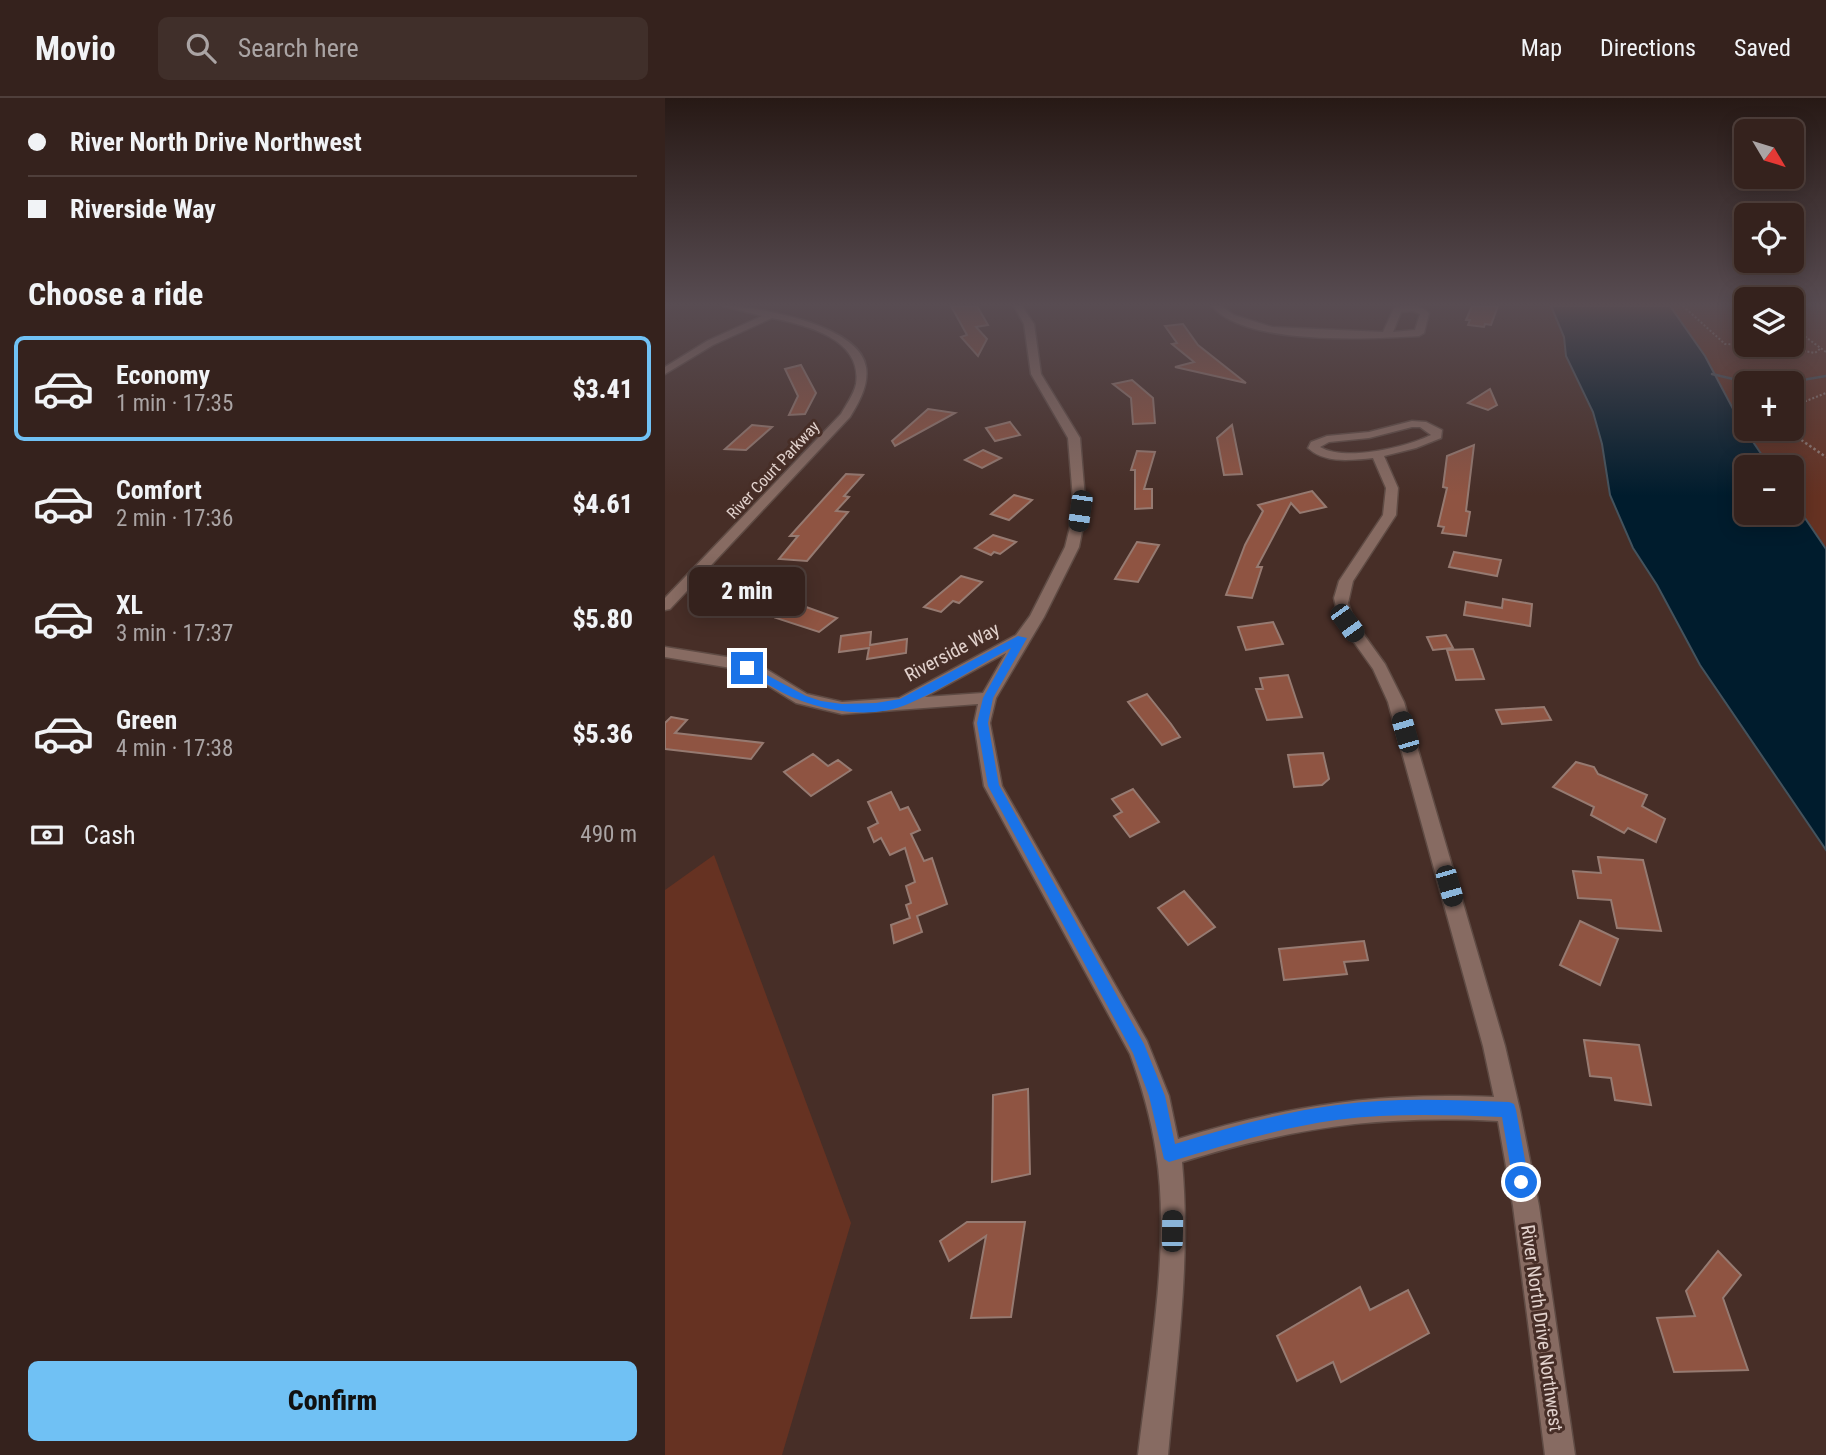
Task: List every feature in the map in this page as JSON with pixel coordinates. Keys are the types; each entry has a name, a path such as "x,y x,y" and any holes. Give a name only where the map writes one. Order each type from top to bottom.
{"street":[{"name":"River Court Parkway","path":"665,606 846,415 857,400 863,384 862,369"},
{"path":"1035,369 1074,438 1080,511 1072,547 1037,617 988,698 982,723 993,786 1139,1049 1157,1096 1169,1154 1173,1204 1171,1285 1153,1455"},
{"path":"1412,424 1431,427 1438,433 1434,439 1377,454 1325,456 1314,448 1315,444 1327,439 1369,435 1412,424"},
{"name":"River North Drive Northwest","path":"1377,454 1392,481 1393,505 1385,525 1345,581 1341,604 1347,623 1380,668 1397,702 1494,1046 1509,1110 1525,1206 1560,1455"},
{"name":"Riverside Way","path":"903,702 1022,638"},
{"name":"Riverside Way","path":"665,652 734,663 760,673 802,699 820,705 842,708 988,698"},
{"path":"1169,1154 1253,1128 1337,1112 1423,1106 1509,1110"}],"path":[{"path":"1804,402 1826,393"},
{"path":"1801,441 1826,457"}],"shaded area":[{"path":"1712,369 1826,369 1826,549 1804,517 1804,455 1762,455 1752,441 1804,441 1804,371 1734,371 1734,411"},
{"path":"714,855 851,1223 782,1455 665,1455 665,890"}],"water":[{"path":"1572,369 1712,369 1734,411 1734,441 1752,441 1762,455 1734,455 1734,525 1804,525 1804,517 1826,549 1826,850 1700,665 1657,585 1633,548 1610,495 1602,444 1593,412"}],"building":[{"path":"785,369 803,369 816,393 805,414 789,415 798,396"},
{"path":"1185,369 1229,369 1246,383"},
{"path":"1132,380 1153,398 1155,423 1133,424 1131,398 1113,384"},
{"path":"1490,389 1497,405 1488,410 1468,403"},
{"path":"928,409 955,413 895,446 892,441"},
{"path":"1010,422 1020,435 995,441 986,428"},
{"path":"752,425 772,427 746,450 725,449"},
{"path":"1232,425 1242,474 1224,475 1217,438"},
{"path":"1474,445 1466,511 1470,512 1466,536 1442,533 1444,527 1438,526 1447,488 1443,487 1447,456"},
{"path":"983,450 1001,458 982,468 965,460"},
{"path":"1137,451 1155,452 1144,489 1152,489 1152,508 1135,509 1135,470 1131,470"},
{"path":"846,474 863,475 844,496 849,497 836,511 848,512 807,561 779,559 798,536 790,536"},
{"path":"1312,491 1326,507 1300,513 1291,503 1257,567 1262,567 1252,598 1226,595 1245,545 1263,511 1258,505"},
{"path":"1014,495 1032,500 1009,520 991,514"},
{"path":"993,535 1016,542 1000,554 994,552 991,555 975,548"},
{"path":"1137,542 1159,545 1138,582 1115,579"},
{"path":"1454,552 1501,560 1497,576 1449,567"},
{"path":"961,576 982,582 959,603 953,601 941,612 924,607"},
{"path":"714,594 751,601 739,612 701,606"},
{"path":"1503,599 1532,604 1530,626 1464,615 1466,602 1502,608"},
{"path":"795,603 837,618 819,632 776,618"},
{"path":"1273,622 1283,644 1246,650 1238,627"},
{"path":"871,632 870,645 907,639 906,653 867,659 869,648 839,652 841,636"},
{"path":"1446,635 1453,648 1433,650 1427,637"},
{"path":"1473,649 1484,679 1456,680 1447,650"},
{"path":"1288,675 1302,717 1267,720 1256,689 1263,689 1260,678"},
{"path":"1147,694 1180,737 1162,745 1128,702"},
{"path":"1544,707 1551,720 1502,724 1496,710"},
{"path":"671,717 687,720 675,733 763,743 751,759 665,749 665,723"},
{"path":"1323,753 1329,779 1322,785 1294,787 1288,755"},
{"path":"813,754 828,766 838,760 851,770 811,796 784,772"},
{"path":"1576,762 1594,767 1598,774 1647,795 1642,806 1665,819 1656,842 1628,828 1624,833 1591,815 1594,807 1553,787"},
{"path":"1133,789 1159,822 1130,837 1114,816 1122,812 1112,799"},
{"path":"891,792 900,810 908,807 920,830 911,834 924,861 932,858 947,904 917,916 922,932 894,943 891,925 910,918 906,905 911,903 906,886 915,882 905,848 890,855 881,838 874,842 868,828 878,823 868,802"},
{"path":"1598,857 1643,860 1661,931 1617,928 1611,900 1578,898 1573,871 1601,873"},
{"path":"1184,891 1215,927 1188,945 1158,908"},
{"path":"1580,921 1618,939 1600,985 1560,965"},
{"path":"1364,941 1368,960 1344,962 1347,974 1284,980 1279,949"},
{"path":"1584,1040 1639,1045 1651,1105 1615,1100 1611,1078 1590,1076"},
{"path":"1028,1089 1030,1174 992,1182 993,1095"},
{"path":"967,1222 1025,1222 1011,1317 971,1318 986,1236 949,1261 940,1241"},
{"path":"1718,1251 1741,1275 1723,1298 1748,1370 1674,1372 1657,1318 1695,1316 1686,1291"},
{"path":"1360,1287 1370,1310 1408,1290 1429,1333 1341,1382 1333,1362 1297,1381 1277,1336"}],"waterway":[{"path":"1712,374 1734,379"},
{"path":"1804,380 1826,376"}],"route":[{"path":"747,668 802,699 820,705 842,708 876,706 903,702 1022,638 988,698 982,723 993,786 1139,1049 1157,1096 1169,1154 1253,1128 1337,1112 1423,1106 1509,1110 1521,1182"}]}
